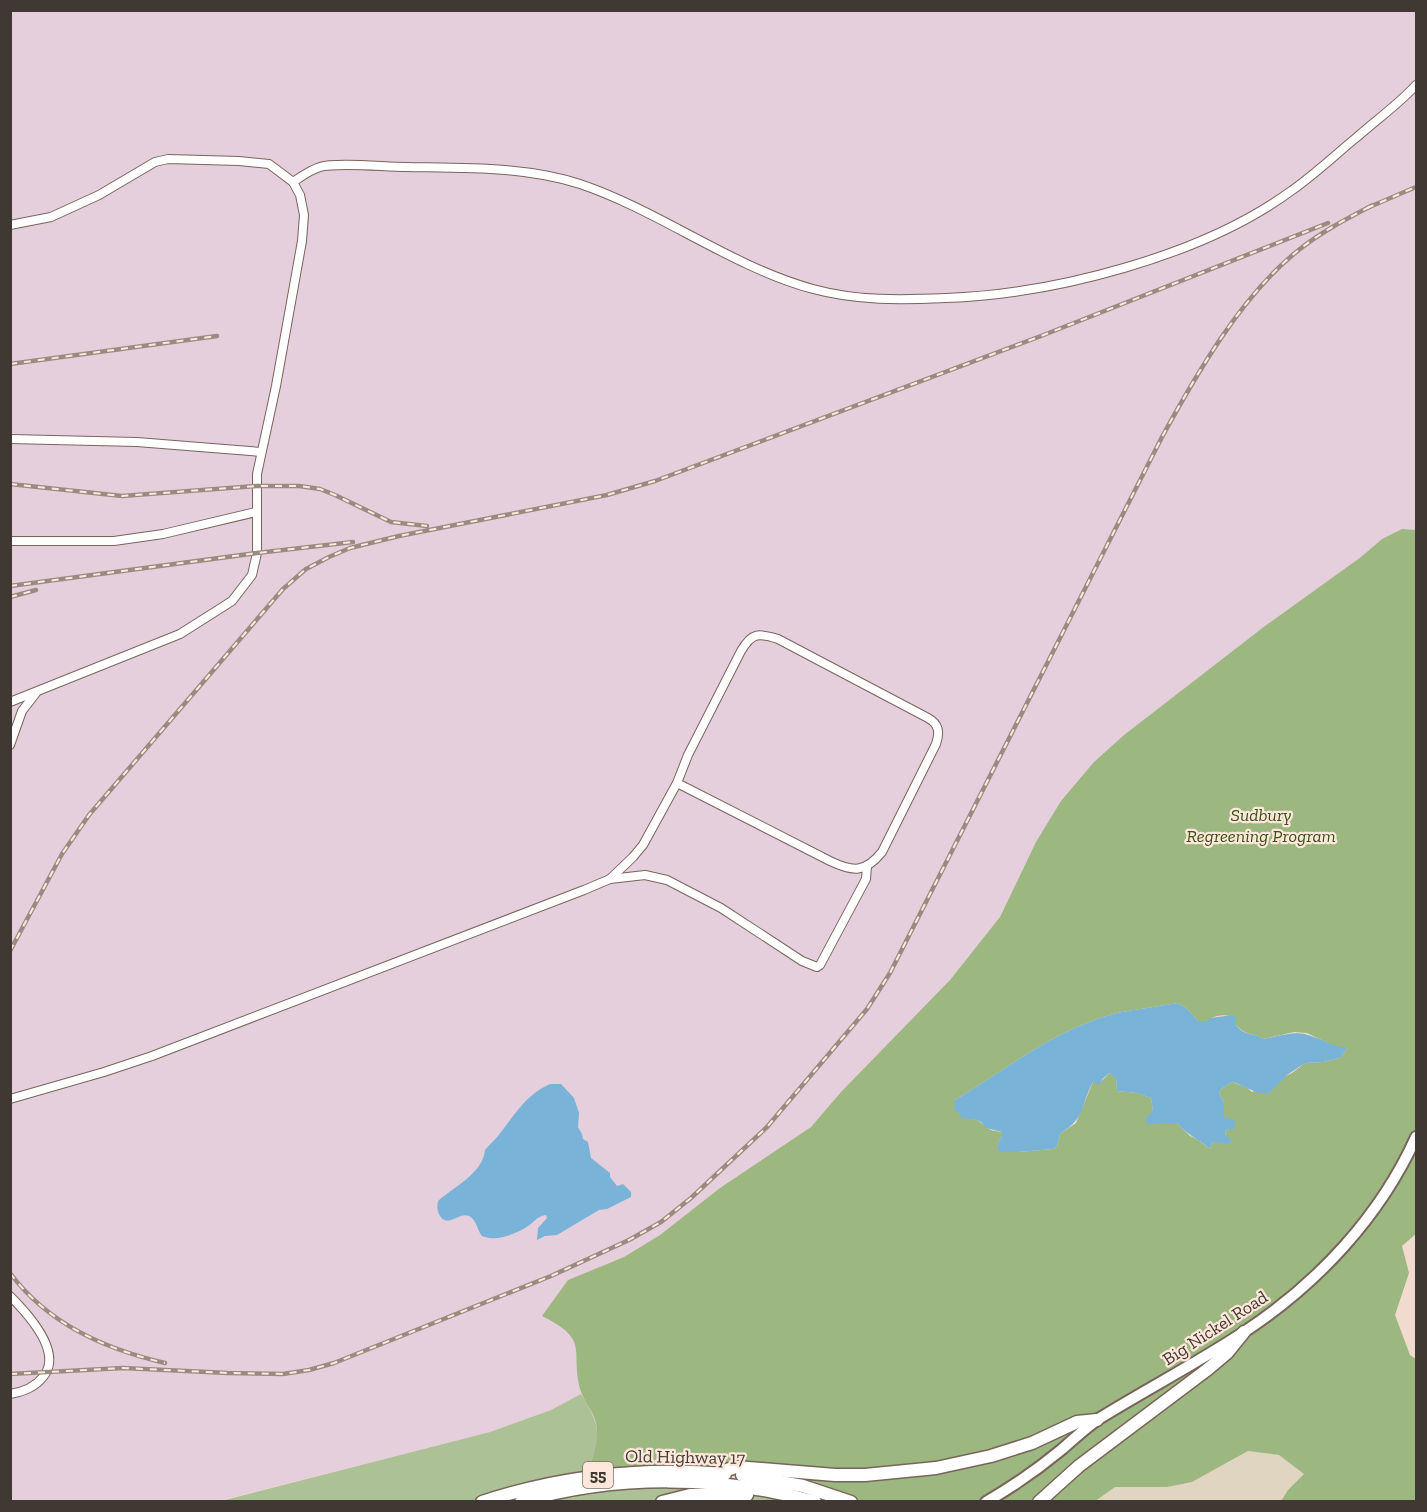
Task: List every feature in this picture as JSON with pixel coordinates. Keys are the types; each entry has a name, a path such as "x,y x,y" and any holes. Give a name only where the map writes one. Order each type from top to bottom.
{"main road":[{"name":"Big Nickel Road","path":"986,1502 1032,1472 1097,1420 1244,1332 1291,1298 1336,1256 1379,1201 1416,1137"},
{"path":"1039,1502 1079,1466 1208,1369 1227,1353 1244,1332"},
{"path":"717,1473 736,1467 834,1475 865,1475 936,1468 991,1456 1032,1443 1077,1422 1097,1420"},
{"name":"Old Highway 17","path":"482,1502 545,1484 587,1476 663,1471 717,1473 773,1479 827,1492 851,1502"},
{"name":"Old Highway 17","path":"521,1502 594,1487 643,1482 703,1483 768,1491 815,1502"},
{"path":"662,1502 690,1495 743,1495 768,1491"}],"street":[{"path":"293,182 323,166 465,168 511,171 550,177 581,184 753,266 811,289 867,299 962,298 1042,288 1116,269 1181,249 1224,230 1290,192 1416,85"},
{"path":"10,225 51,217 99,195 155,162 168,159 268,164 293,182 300,195 304,215 302,241 256,486 257,559 252,576 232,601 180,634 10,702"},
{"path":"10,439 137,442 261,452"},
{"path":"10,541 114,541 162,534 256,512"},
{"path":"610,879 643,845 677,783 688,755 746,643 757,634 778,639 937,723 936,744 882,852 867,866 858,869 845,868 677,783"},
{"path":"10,745 22,711 37,692"},
{"path":"10,1100 152,1056 610,879 645,875 668,880 722,908 802,962 818,967 866,879 867,866"},
{"path":"10,1296 34,1322 47,1348 49,1365 47,1373 38,1384 21,1393 10,1394"}],"shaded area":[{"path":"10,11 1416,11 1416,530 1402,529 1382,539 1124,735 1094,762 1036,842 1000,917 950,980 841,1092 811,1127 720,1188 660,1235 624,1257 568,1280 558,1324 567,1330 575,1341 581,1394 551,1410 490,1432 217,1501 11,1501"},
{"path":"1248,1451 1279,1455 1305,1474 1288,1490 1281,1501 1094,1502 1115,1487 1192,1482"}],"green space":[{"name":"Sudbury Regreening Program","path":"1402,529 1416,530 1416,1234 1402,1246 1409,1273 1395,1315 1410,1355 1416,1359 1416,1501 1281,1501 1288,1490 1304,1474 1279,1455 1248,1451 1192,1482 1167,1487 1115,1487 1094,1502 853,1501 746,1475 716,1472 587,1476 597,1432 594,1417 581,1392 576,1348 568,1333 542,1316 568,1280 624,1257 660,1235 720,1188 811,1127 841,1092 950,980 1000,917 1036,842 1061,801 1094,762 1124,735 1382,539","holes":["1177,1003 1185,1007 1198,1021 1207,1021 1222,1015 1236,1018 1236,1025 1240,1029 1263,1039 1294,1032 1307,1033 1336,1047 1347,1049 1340,1058 1305,1063 1292,1073 1252,1092 1232,1082 1221,1089 1219,1093 1224,1103 1224,1117 1227,1119 1229,1129 1225,1131 1226,1136 1213,1142 1210,1149 1190,1136 1177,1123 1149,1116 1153,1110 1151,1098 1137,1093 1117,1091 1116,1078 1110,1073 1100,1082 1093,1082 1076,1123 1060,1134 1057,1147 1053,1149 1018,1152 997,1145 1002,1132 991,1130 978,1121 960,1114 955,1100 1031,1051 1071,1030 1121,1012"]},
{"path":"581,1394 593,1417 597,1434 587,1476 480,1501 217,1502 490,1432 551,1410"},
{"path":"677,1483 812,1502 523,1502 558,1494"}],"water":[{"path":"1177,1003 1185,1007 1198,1021 1233,1015 1240,1029 1263,1039 1298,1033 1347,1049 1340,1058 1305,1063 1287,1075 1268,1094 1232,1082 1221,1089 1219,1093 1224,1103 1224,1117 1236,1123 1232,1131 1229,1129 1225,1131 1226,1136 1231,1139 1230,1144 1213,1142 1210,1149 1177,1123 1147,1124 1146,1119 1153,1110 1151,1098 1137,1093 1117,1091 1116,1079 1110,1073 1102,1079 1100,1085 1093,1082 1079,1116 1069,1128 1060,1134 1057,1147 1053,1149 999,1151 997,1145 1002,1132 986,1128 974,1119 961,1118 954,1109 955,1100 1031,1051 1071,1030 1113,1014"},
{"path":"550,1084 561,1084 574,1098 579,1113 578,1127 583,1139 588,1142 591,1158 610,1173 610,1177 617,1186 623,1184 631,1192 631,1197 607,1209 599,1210 557,1235 545,1236 537,1240 538,1228 547,1218 546,1215 515,1233 493,1238 482,1236 474,1220 469,1216 449,1220 442,1218 438,1211 438,1201 473,1173 479,1166 485,1150 521,1107 534,1094"}],"railway":[{"path":"1367,208 1416,187"},
{"path":"10,1374 123,1368 283,1374 309,1370 334,1363 551,1276 629,1240 661,1222 691,1198 767,1127 867,1009 890,973 1162,437 1189,388 1221,339 1256,292 1295,253 1323,233 1373,205"},
{"path":"10,951 62,854 89,815 283,589 306,569 350,548 399,536 607,495 655,481 1041,336 1328,223"},
{"path":"10,364 217,336"},
{"path":"10,484 122,496 256,486 299,486 320,489 391,522 427,526"},
{"path":"10,586 353,542"},
{"path":"10,597 36,590"},
{"path":"10,1273 42,1307 79,1332 121,1350 165,1363"}]}
